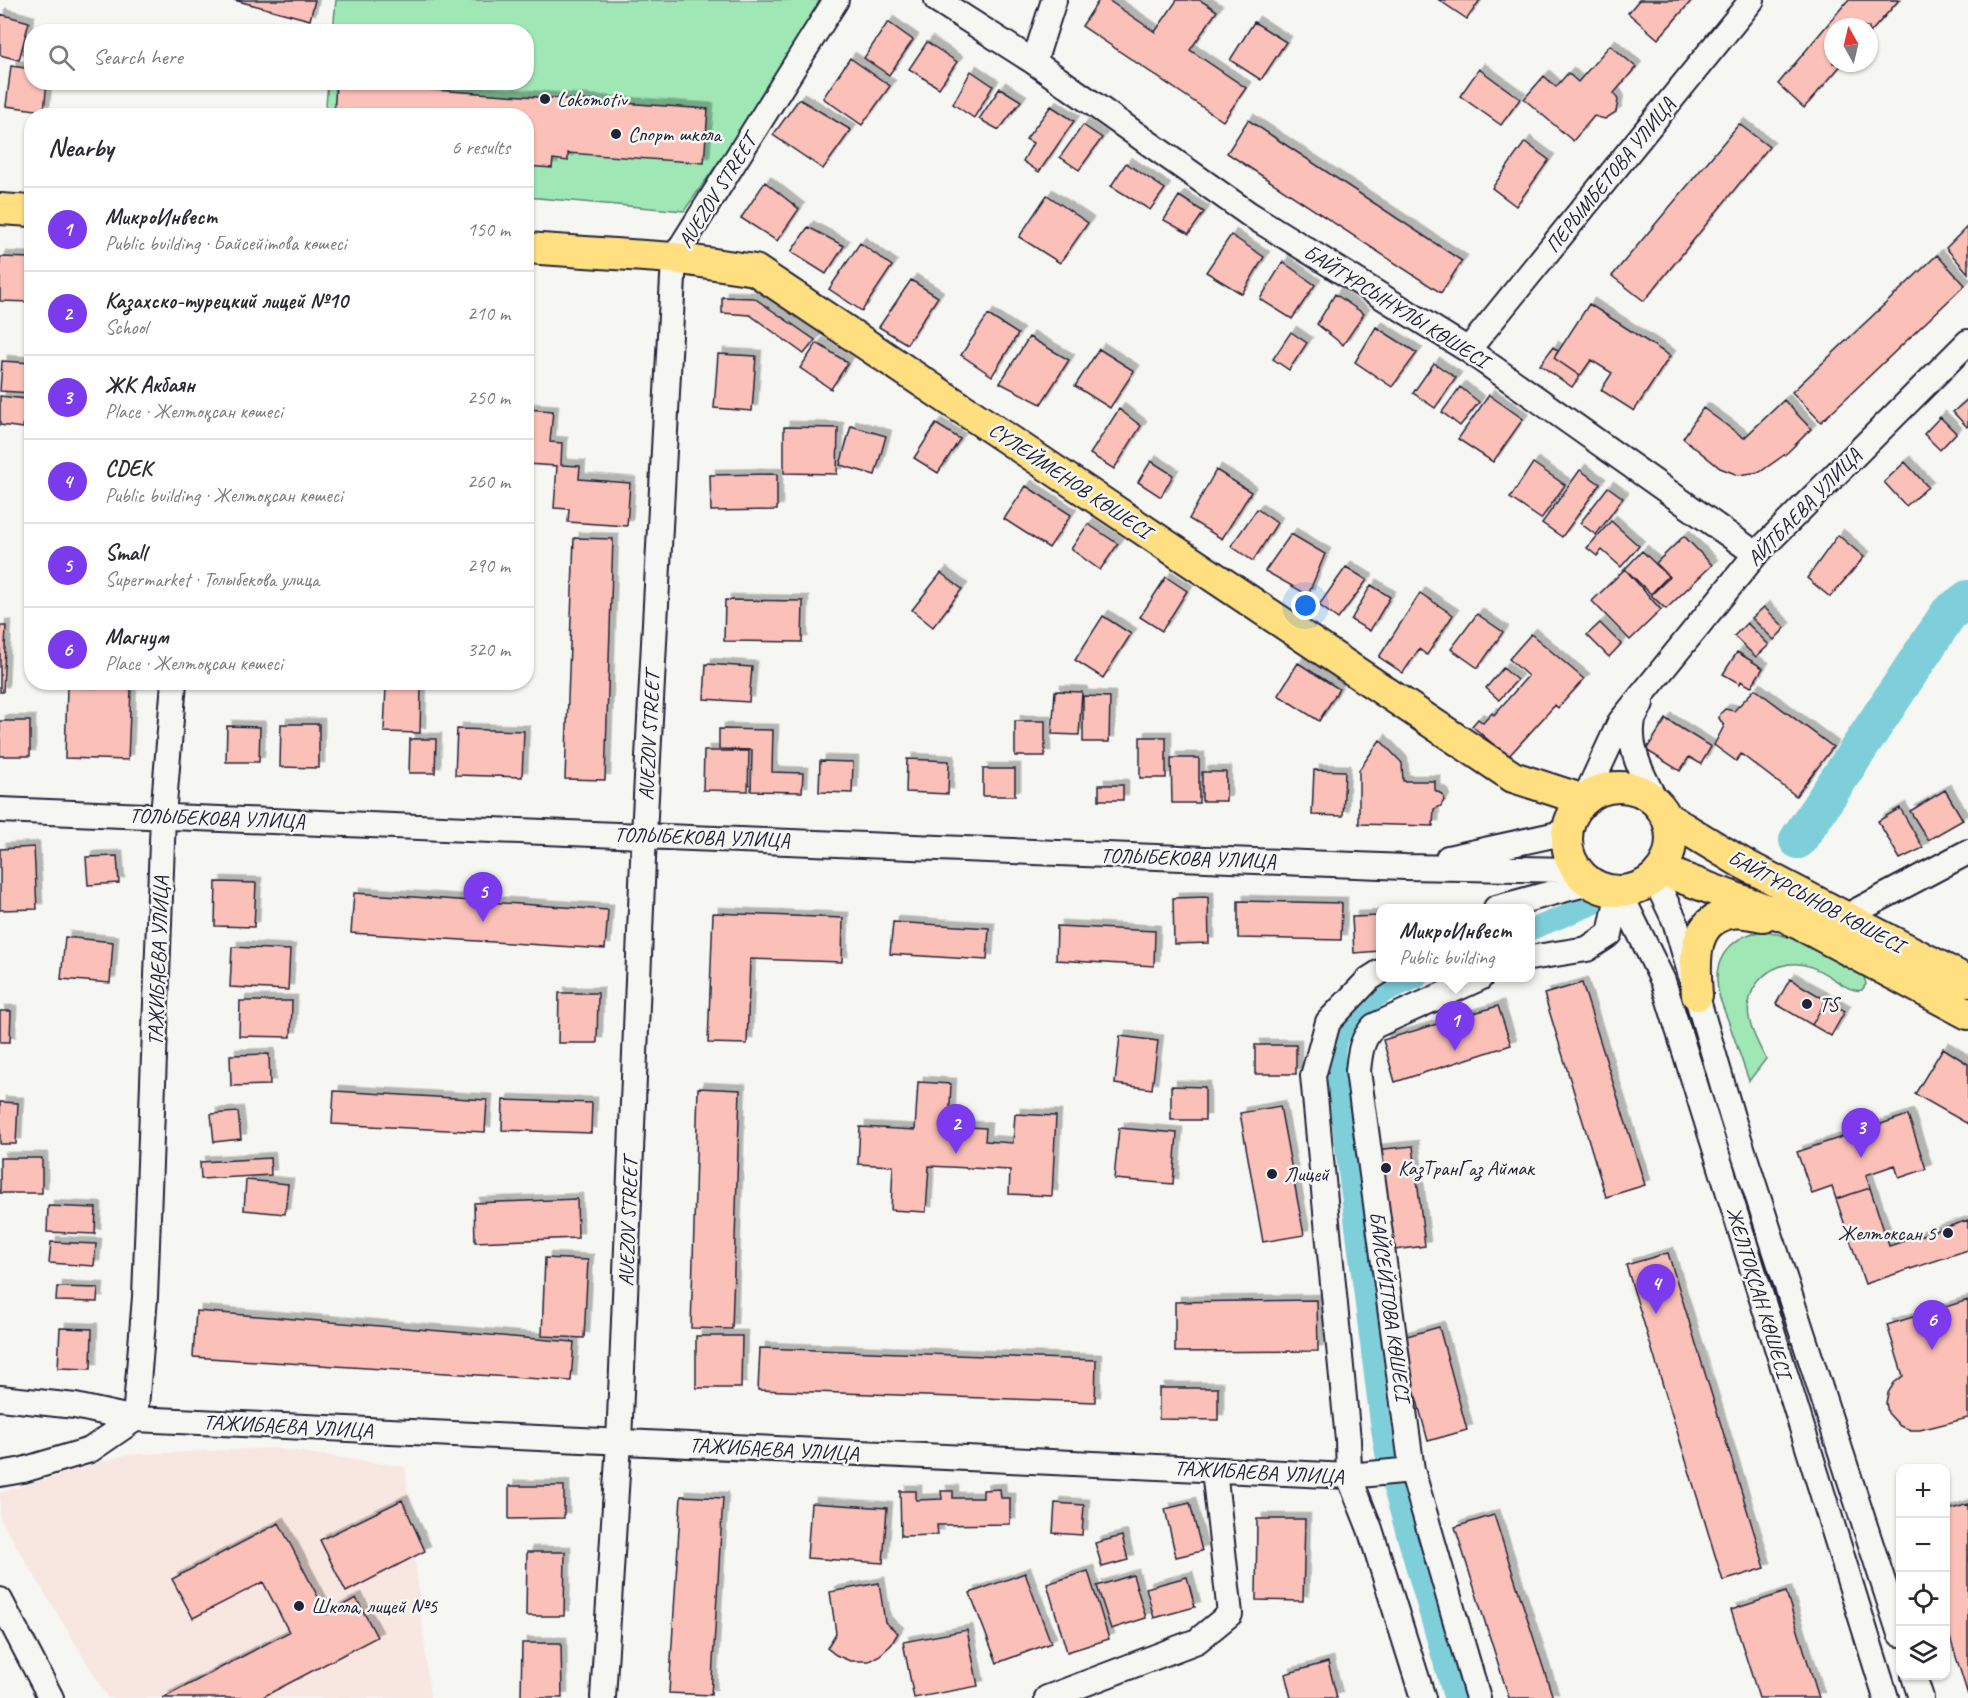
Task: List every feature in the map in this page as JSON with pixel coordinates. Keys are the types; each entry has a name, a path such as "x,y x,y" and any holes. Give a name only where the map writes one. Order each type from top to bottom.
{"main road":[{"path":"0,209 24,210"},
{"name":"СҮЛЕЙМЕНОВ КӨШЕСІ","path":"534,249 674,258 755,270 1513,777 1584,800"},
{"path":"1614,787 1630,788 1646,794 1662,811 1670,830 1671,844 1667,858 1658,874 1644,885 1632,890 1604,889 1583,876 1568,852 1567,832 1570,820 1584,800 1598,791 1614,787"},
{"name":"БАЙТҰРСЫНОВ КӨШЕСІ","path":"1662,811 1742,863 1968,981"},
{"name":"БАЙТҰРСЫНОВ КӨШЕСІ","path":"1658,874 1786,917 1968,1014"},
{"path":"1697,995 1696,950 1699,937 1708,926 1730,913 1786,917"}],"street":[{"name":"AUEZOV STREET","path":"603,1698 619,1442 644,835 674,258 836,0"},
{"path":"937,0 1034,62 1054,0"},
{"name":"ПЕРЫМБЕТОВА УЛИЦА","path":"1468,350 1752,0"},
{"name":"БАЙТҰРСЫНҰЛЫ КӨШЕСІ","path":"1034,62 1249,214 1468,350 1756,554"},
{"name":"АЙТБАЕВА УЛИЦА","path":"1651,682 1756,554 1968,342"},
{"path":"1584,800 1620,722 1651,682"},
{"path":"1651,682 1633,720 1633,747 1641,774 1662,811"},
{"name":"ТАЖИБАЕВА УЛИЦА","path":"135,1419 145,1297 163,816 173,690"},
{"name":"ТОЛЫБЕКОВА УЛИЦА","path":"0,810 1405,867"},
{"path":"1405,867 1567,832"},
{"path":"1819,935 1845,917 1968,852"},
{"path":"1405,867 1583,876"},
{"name":"ЖЕЛТОҚСАН КӨШЕСІ","path":"1658,874 1675,921 1732,1117 1897,1626"},
{"path":"1509,904 1583,876"},
{"path":"1535,957 1587,949 1610,934 1619,891"},
{"name":"ЖЕЛТОҚСАН КӨШЕСІ","path":"1619,891 1663,981 1886,1698"},
{"path":"1376,975 1328,1022 1312,1076 1347,1428 1349,1476 1370,1529 1423,1698"},
{"name":"БАЙСЕЙІТОВА КӨШЕСІ","path":"1471,982 1374,1026 1365,1036 1360,1048 1358,1071 1412,1470 1478,1698"},
{"name":"ТАЖИБАЕВА УЛИЦА","path":"0,1398 75,1406 135,1419 1349,1476 1412,1470"},
{"path":"0,1474 23,1470 90,1450 135,1419"},
{"path":"1047,1698 1197,1641 1230,1614 1214,1470"},
{"path":"0,1600 51,1698"},
{"path":"1915,1680 1921,1698"}],"shaded area":[{"path":"274,1448 405,1467 430,1698 108,1698 0,1518 0,1493 125,1455"}],"green space":[{"name":"Lokomotiv","path":"336,0 827,0 827,9 684,211 534,198 534,108 326,108 327,90 534,90 534,24 334,24"},
{"path":"1767,931 1805,942 1861,974 1866,984 1862,990 1854,990 1806,965 1781,966 1766,974 1752,992 1748,1011 1752,1031 1766,1059 1749,1081 1719,995 1718,970 1725,952 1739,939"}],"building":[{"path":"234,0 315,0 310,20"},
{"path":"1099,0 1108,0 1155,32 1177,0 1200,0 1217,11 1190,50 1246,88 1223,121 1082,26"},
{"path":"1439,0 1480,0 1467,19"},
{"path":"1639,0 1692,0 1658,39 1628,13"},
{"path":"1848,0 1899,0 1878,24 1878,18 1833,18"},
{"path":"0,14 29,22 24,24 24,41 19,60 0,55"},
{"path":"888,22 913,40 889,75 864,58"},
{"path":"1254,22 1286,42 1261,80 1230,60"},
{"path":"1824,29 1824,72 1835,72 1804,108 1778,84"},
{"path":"927,42 957,62 939,88 909,69"},
{"path":"1610,45 1636,67 1614,93 1618,100 1616,112 1605,119 1594,116 1573,141 1524,99 1544,76 1556,87 1568,73 1578,82"},
{"path":"850,58 890,86 862,125 823,98"},
{"path":"11,66 24,68 24,90 46,90 44,108 6,106"},
{"path":"1479,69 1520,99 1501,125 1460,96"},
{"path":"971,71 993,86 974,118 953,104"},
{"path":"1000,88 1021,101 999,130 979,119"},
{"name":"Спорт школа","path":"336,90 436,90 708,109 704,163 568,153 568,161 553,159 552,168 534,167 534,108 334,108"},
{"path":"799,99 851,130 823,169 773,135"},
{"path":"1051,106 1074,121 1039,172 1023,161 1033,143 1026,139"},
{"path":"1248,120 1462,261 1441,293 1227,153"},
{"path":"1739,124 1769,147 1644,301 1612,276"},
{"path":"1083,125 1102,138 1079,170 1060,157"},
{"path":"1525,142 1549,160 1516,206 1492,188"},
{"path":"1126,163 1165,189 1150,210 1111,186"},
{"path":"765,182 799,209 777,241 741,218"},
{"path":"1047,195 1088,223 1060,263 1019,237"},
{"path":"1179,196 1204,212 1189,234 1164,220"},
{"path":"1968,226 1968,273 1946,248"},
{"path":"808,227 844,246 826,274 791,252"},
{"path":"1231,235 1264,257 1242,294 1206,272"},
{"path":"860,243 892,266 862,311 829,289"},
{"path":"1937,255 1965,285 1821,422 1792,392"},
{"path":"0,257 24,258 24,302 0,301"},
{"path":"1283,262 1315,285 1292,319 1260,299"},
{"path":"911,280 938,297 907,344 879,327"},
{"path":"1335,294 1364,314 1343,345 1317,324"},
{"path":"722,297 754,298 815,340 804,354 750,315 722,313"},
{"path":"1589,304 1670,356 1634,411 1601,390 1612,373 1591,360 1580,376 1554,358"},
{"path":"988,315 1018,334 992,376 961,355"},
{"path":"1376,327 1417,353 1392,387 1355,362"},
{"path":"1291,332 1307,343 1289,370 1273,359"},
{"path":"1029,337 1069,360 1041,404 1000,383"},
{"path":"817,343 848,363 831,389 800,368"},
{"path":"1553,347 1558,351 1554,358 1580,376 1572,387 1540,365"},
{"path":"1099,349 1134,371 1110,408 1075,386"},
{"path":"718,354 756,356 752,411 714,408"},
{"path":"2,361 24,362 24,392 0,391"},
{"path":"1434,363 1456,378 1435,408 1413,393"},
{"path":"1460,387 1479,402 1460,426 1442,412"},
{"path":"1489,395 1523,419 1493,462 1458,439"},
{"path":"0,396 24,399 23,428 0,425"},
{"path":"1968,399 1968,426 1967,427 1953,412"},
{"path":"1784,400 1811,429 1787,453 1760,472 1738,475 1720,468 1683,438 1703,408 1744,438"},
{"path":"1119,409 1141,426 1114,469 1090,454"},
{"path":"534,410 553,411 550,442 562,443 561,465 580,466 579,479 630,483 627,526 568,522 569,509 554,508 557,466 534,465"},
{"path":"1940,417 1956,433 1940,450 1924,434"},
{"path":"936,424 960,439 938,473 914,458"},
{"path":"851,426 886,436 875,475 840,465"},
{"path":"784,427 838,428 837,474 784,473"},
{"path":"1151,461 1173,475 1161,497 1138,482"},
{"path":"1905,462 1928,487 1906,506 1884,482"},
{"path":"1533,463 1565,485 1541,519 1510,498"},
{"path":"1216,470 1251,492 1222,539 1189,519"},
{"path":"1580,470 1600,484 1562,537 1542,523"},
{"path":"777,474 777,510 711,511 710,475"},
{"path":"1026,486 1071,515 1049,548 1004,519"},
{"path":"1608,487 1623,498 1596,535 1580,523"},
{"path":"1257,509 1277,523 1253,561 1231,546"},
{"path":"1611,521 1639,546 1621,567 1602,550 1597,556 1587,548"},
{"path":"1088,524 1118,544 1100,570 1071,549"},
{"path":"1291,534 1325,554 1308,595 1265,571"},
{"path":"1838,535 1864,557 1830,597 1807,578"},
{"path":"1684,536 1712,565 1666,609 1651,595 1670,577 1656,563"},
{"path":"574,538 613,539 605,780 565,779"},
{"path":"1642,551 1668,576 1651,594 1625,569"},
{"path":"1346,567 1367,580 1338,619 1319,605"},
{"path":"1625,569 1661,610 1630,640 1592,601"},
{"path":"941,573 962,589 933,627 912,610"},
{"path":"1166,577 1187,591 1162,631 1140,617"},
{"path":"1371,585 1390,597 1370,631 1351,620"},
{"path":"1420,593 1453,615 1427,655 1419,649 1403,673 1379,657"},
{"path":"725,600 803,601 802,642 724,641"},
{"path":"1764,607 1785,628 1774,640 1752,618"},
{"path":"1477,614 1503,632 1478,668 1451,649"},
{"path":"1103,616 1131,634 1103,678 1075,660"},
{"path":"1600,623 1621,644 1609,657 1587,635"},
{"path":"1747,623 1769,645 1756,657 1734,636"},
{"path":"0,626 6,626 3,692 0,692"},
{"path":"1531,634 1584,679 1558,708 1555,705 1508,757 1472,726 1478,719 1483,723 1492,713 1494,715 1528,676 1509,659"},
{"path":"1737,652 1763,668 1751,687 1741,681 1740,684 1723,674"},
{"path":"1298,663 1339,689 1319,721 1278,695"},
{"path":"706,664 752,667 749,702 704,699"},
{"path":"1503,668 1517,680 1499,700 1486,688"},
{"path":"1755,689 1833,747 1796,796 1741,754 1736,761 1714,745 1724,726 1719,718 1720,714 1725,709 1734,711"},
{"path":"67,690 131,690 128,760 65,758"},
{"path":"386,690 421,690 420,733 384,732"},
{"path":"1055,691 1082,692 1079,735 1052,734"},
{"path":"1083,696 1110,697 1109,742 1083,742"},
{"path":"1666,719 1711,747 1701,764 1689,757 1680,771 1646,750"},
{"path":"0,721 30,721 30,756 0,756"},
{"path":"1015,721 1045,721 1045,756 1015,756"},
{"path":"281,724 319,724 319,768 280,767"},
{"path":"227,726 260,727 259,762 226,762"},
{"path":"457,729 524,731 522,777 455,775"},
{"path":"719,729 773,730 772,772 803,773 802,792 751,791 752,750 719,749"},
{"path":"1140,737 1166,737 1166,778 1140,778"},
{"path":"410,739 436,739 435,773 409,773"},
{"path":"1380,740 1402,763 1403,781 1435,781 1435,790 1443,795 1444,800 1441,806 1434,809 1433,826 1359,824 1359,770"},
{"path":"704,751 749,751 748,791 703,790"},
{"path":"1171,758 1199,758 1199,803 1172,803"},
{"path":"907,759 949,761 948,794 906,792"},
{"path":"820,761 853,762 852,793 819,792"},
{"path":"983,769 1015,769 1015,796 983,796"},
{"path":"1314,770 1345,771 1343,816 1312,815"},
{"path":"1202,772 1226,772 1226,801 1202,801"},
{"path":"1099,785 1123,785 1123,800 1099,800"},
{"path":"1945,790 1963,820 1928,840 1910,811"},
{"path":"1900,808 1923,848 1900,859 1878,821"},
{"path":"34,847 37,909 0,910 0,849"},
{"path":"117,856 119,883 88,885 86,857"},
{"path":"216,882 256,883 254,927 215,926"},
{"path":"354,893 608,910 605,949 351,933"},
{"path":"1208,897 1209,943 1174,944 1173,898"},
{"path":"1238,901 1342,903 1341,940 1238,938"},
{"path":"713,913 843,918 842,962 750,959 747,1044 708,1043"},
{"path":"1376,916 1376,951 1354,953 1352,917"},
{"path":"893,922 989,928 987,960 890,954"},
{"path":"1057,926 1155,931 1154,966 1056,960"},
{"path":"65,937 113,942 110,983 61,979"},
{"path":"232,947 290,950 288,990 230,987"},
{"path":"1790,979 1826,1000 1812,1025 1776,1004"},
{"path":"1582,983 1645,1185 1606,1197 1544,994"},
{"path":"559,993 598,993 597,1043 558,1043"},
{"path":"1826,1000 1845,1011 1831,1036 1812,1025"},
{"path":"240,1001 292,1001 291,1037 239,1036"},
{"path":"1498,1006 1511,1045 1395,1082 1383,1040"},
{"path":"0,1011 11,1011 10,1042 0,1042"},
{"path":"1120,1036 1158,1041 1152,1089 1115,1084"},
{"path":"1255,1045 1296,1045 1296,1074 1255,1074"},
{"path":"1943,1048 1968,1064 1968,1124 1915,1094"},
{"path":"269,1054 270,1085 231,1086 230,1055"},
{"path":"918,1082 951,1084 949,1126 986,1128 985,1141 1013,1143 1015,1114 1056,1116 1052,1196 1009,1194 1010,1170 929,1166 926,1212 891,1210 893,1166 858,1164 860,1127 915,1130"},
{"path":"1171,1086 1205,1087 1205,1120 1171,1120"},
{"path":"698,1088 740,1090 732,1329 691,1328"},
{"path":"334,1091 487,1100 485,1132 332,1124"},
{"path":"503,1100 592,1103 591,1133 502,1130"},
{"path":"0,1102 18,1103 16,1144 0,1144"},
{"name":"Лицей","path":"1280,1106 1304,1235 1263,1242 1240,1113"},
{"path":"238,1112 241,1139 214,1142 211,1114"},
{"path":"1908,1115 1926,1169 1899,1178 1895,1165 1866,1175 1870,1188 1836,1199 1832,1187 1812,1194 1797,1152"},
{"path":"1119,1128 1177,1133 1173,1184 1114,1179"},
{"path":"1413,1146 1425,1246 1387,1251 1375,1150"},
{"path":"0,1158 42,1158 42,1193 0,1193"},
{"path":"270,1158 271,1175 201,1179 200,1162"},
{"path":"246,1180 288,1184 285,1214 244,1210"},
{"name":"Желтоксан 5","path":"1870,1188 1889,1246 1968,1220 1968,1250 1865,1284 1836,1199"},
{"path":"577,1199 578,1238 475,1242 474,1203"},
{"path":"48,1206 96,1208 95,1234 47,1232"},
{"path":"51,1242 96,1244 94,1266 49,1263"},
{"path":"1668,1253 1765,1568 1723,1581 1626,1265"},
{"path":"545,1258 588,1260 584,1338 542,1336"},
{"path":"57,1287 98,1288 97,1302 56,1301"},
{"path":"1317,1300 1318,1351 1175,1352 1175,1302"},
{"path":"1968,1300 1968,1418 1920,1430 1900,1426 1888,1413 1886,1403 1888,1393 1894,1383 1903,1376 1887,1325"},
{"path":"196,1311 574,1342 571,1381 193,1357"},
{"path":"1439,1327 1467,1430 1428,1441 1400,1338"},
{"path":"60,1328 92,1329 91,1369 58,1368"},
{"path":"696,1336 742,1336 741,1388 696,1388"},
{"path":"760,1348 1096,1360 1095,1402 758,1390"},
{"path":"1159,1388 1218,1388 1218,1420 1159,1419"},
{"path":"509,1486 564,1486 564,1518 509,1519"},
{"path":"1000,1489 1001,1498 1010,1498 1010,1524 937,1525 938,1535 901,1536 900,1491 916,1491 916,1500 942,1499 941,1491 953,1491 953,1498 983,1498 983,1490"},
{"path":"681,1496 723,1498 711,1695 669,1693"},
{"path":"402,1500 425,1551 346,1592 320,1540"},
{"path":"811,1503 887,1508 883,1563 807,1558"},
{"path":"1055,1503 1084,1505 1082,1535 1053,1533"},
{"path":"1190,1503 1202,1551 1176,1557 1165,1509"},
{"path":"1968,1504 1968,1695 1950,1638 1950,1510"},
{"path":"1494,1515 1553,1698 1509,1698 1455,1527"},
{"path":"1257,1519 1305,1519 1303,1601 1256,1600"},
{"name":"Школа, лицей №5","path":"279,1523 327,1614 356,1598 377,1637 261,1698 163,1698 289,1632 263,1582 193,1618 172,1579"},
{"path":"1122,1536 1128,1560 1102,1567 1095,1543"},
{"path":"527,1552 565,1552 564,1616 526,1616"},
{"path":"1088,1571 1109,1639 1067,1652 1047,1584"},
{"path":"1025,1573 1051,1643 997,1663 970,1593"},
{"path":"1133,1575 1146,1618 1111,1629 1097,1586"},
{"path":"1187,1577 1195,1607 1154,1618 1146,1588"},
{"path":"879,1583 885,1622 898,1633 891,1645 869,1661 850,1661 836,1655 827,1648 836,1633 830,1592"},
{"path":"1786,1592 1819,1698 1759,1698 1731,1610"},
{"path":"967,1630 978,1686 914,1698 903,1642"},
{"path":"522,1643 561,1643 562,1698 521,1698"},
{"path":"1328,1662 1337,1698 1291,1698 1285,1674"}],"waterway":[{"path":"1798,840 1949,613 1968,599"},
{"path":"1535,928 1594,904"},
{"path":"1407,982 1381,994 1350,1018 1336,1044 1335,1065 1389,1473 1454,1698"}],"place":[{"name":"Lokomotiv","path":"545,99"},
{"name":"Спорт школа","path":"616,134"},
{"name":"Small","path":"483,922"},
{"name":"TS","path":"1807,1004"},
{"name":"МикроИнвест","path":"1455,1051"},
{"name":"Казахско-турецкий лицей №10","path":"956,1154"},
{"name":"ЖК Акбаян","path":"1861,1158"},
{"name":"КазТранГаз Аймак","path":"1386,1168"},
{"name":"Лицей","path":"1272,1174"},
{"name":"Желтоксан 5","path":"1948,1233"},
{"name":"CDEK","path":"1656,1314"},
{"name":"Магнум","path":"1932,1350"},
{"name":"Школа, лицей №5","path":"299,1606"}]}
